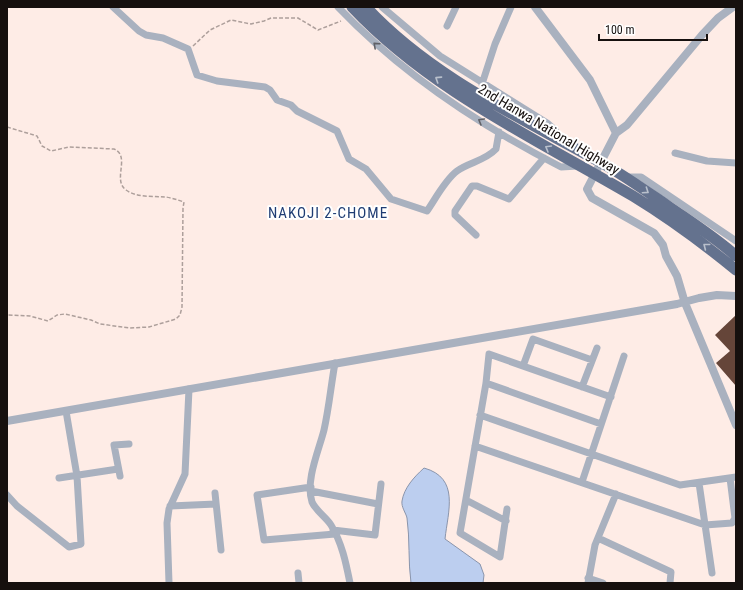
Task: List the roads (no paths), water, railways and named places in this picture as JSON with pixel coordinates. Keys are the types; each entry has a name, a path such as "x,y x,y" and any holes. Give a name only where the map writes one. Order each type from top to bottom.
{"highway":[{"name":"2nd Hanwa National Highway","path":"366,7 397,37 450,76 494,104 625,177 719,241 736,256"},
{"name":"2nd Hanwa National Highway","path":"350,12 398,51 432,75 498,119 633,196 704,244 736,270"}],"street":[{"path":"113,7 139,31 146,35 163,38 188,49 197,75 217,81 265,87 270,90 277,100 291,105 297,111 336,131 349,159 366,168 391,199 427,211 452,174 459,169 486,157 496,149 499,132"},
{"path":"338,7 350,12 375,45 417,78 468,114 561,167 578,166"},
{"path":"382,7 440,56 482,84 547,123 555,130 565,144"},
{"path":"447,26 456,7"},
{"path":"482,84 495,44 511,7"},
{"path":"535,7 590,80 616,133"},
{"path":"731,8 702,35 627,125 616,133 587,189 592,198 654,233 663,245 666,256 677,276 684,303 736,425"},
{"path":"675,154 707,162 736,163"},
{"path":"476,235 455,215 455,211 472,186 477,186 509,199 544,158"},
{"path":"625,177 640,177 736,242"},
{"path":"7,422 684,303 699,298 717,295 736,296"},
{"path":"523,366 533,339 592,360"},
{"path":"582,387 597,348"},
{"path":"507,510 500,558 460,533 486,383 489,354 611,397"},
{"path":"582,482 624,356"},
{"path":"335,364 324,430 316,453 311,489 312,501 316,508 326,518 343,548 350,583"},
{"path":"486,383 601,424"},
{"path":"169,583 166,523 170,506 185,474 189,389"},
{"path":"7,495 17,506 69,547 81,544 77,476 66,411"},
{"path":"475,446 705,525 732,524 734,518 733,477 680,485 591,452 480,415"},
{"path":"59,478 119,473 114,445 129,444"},
{"path":"699,483 712,573"},
{"path":"378,504 311,489 257,495 264,540 334,532 375,535 381,484"},
{"path":"215,493 221,550"},
{"path":"603,583 588,581 598,538 616,494"},
{"path":"466,500 506,521"},
{"path":"170,506 216,504"},
{"path":"598,538 671,572 670,583"},
{"path":"298,573 299,583"}],"water":[{"path":"424,468 443,479 447,487 449,507 445,539 480,564 484,575 483,583 411,583 408,526 402,501 410,483"}],"district":[{"name":"NAKOJI 2-CHOME","path":"328,213"}]}
